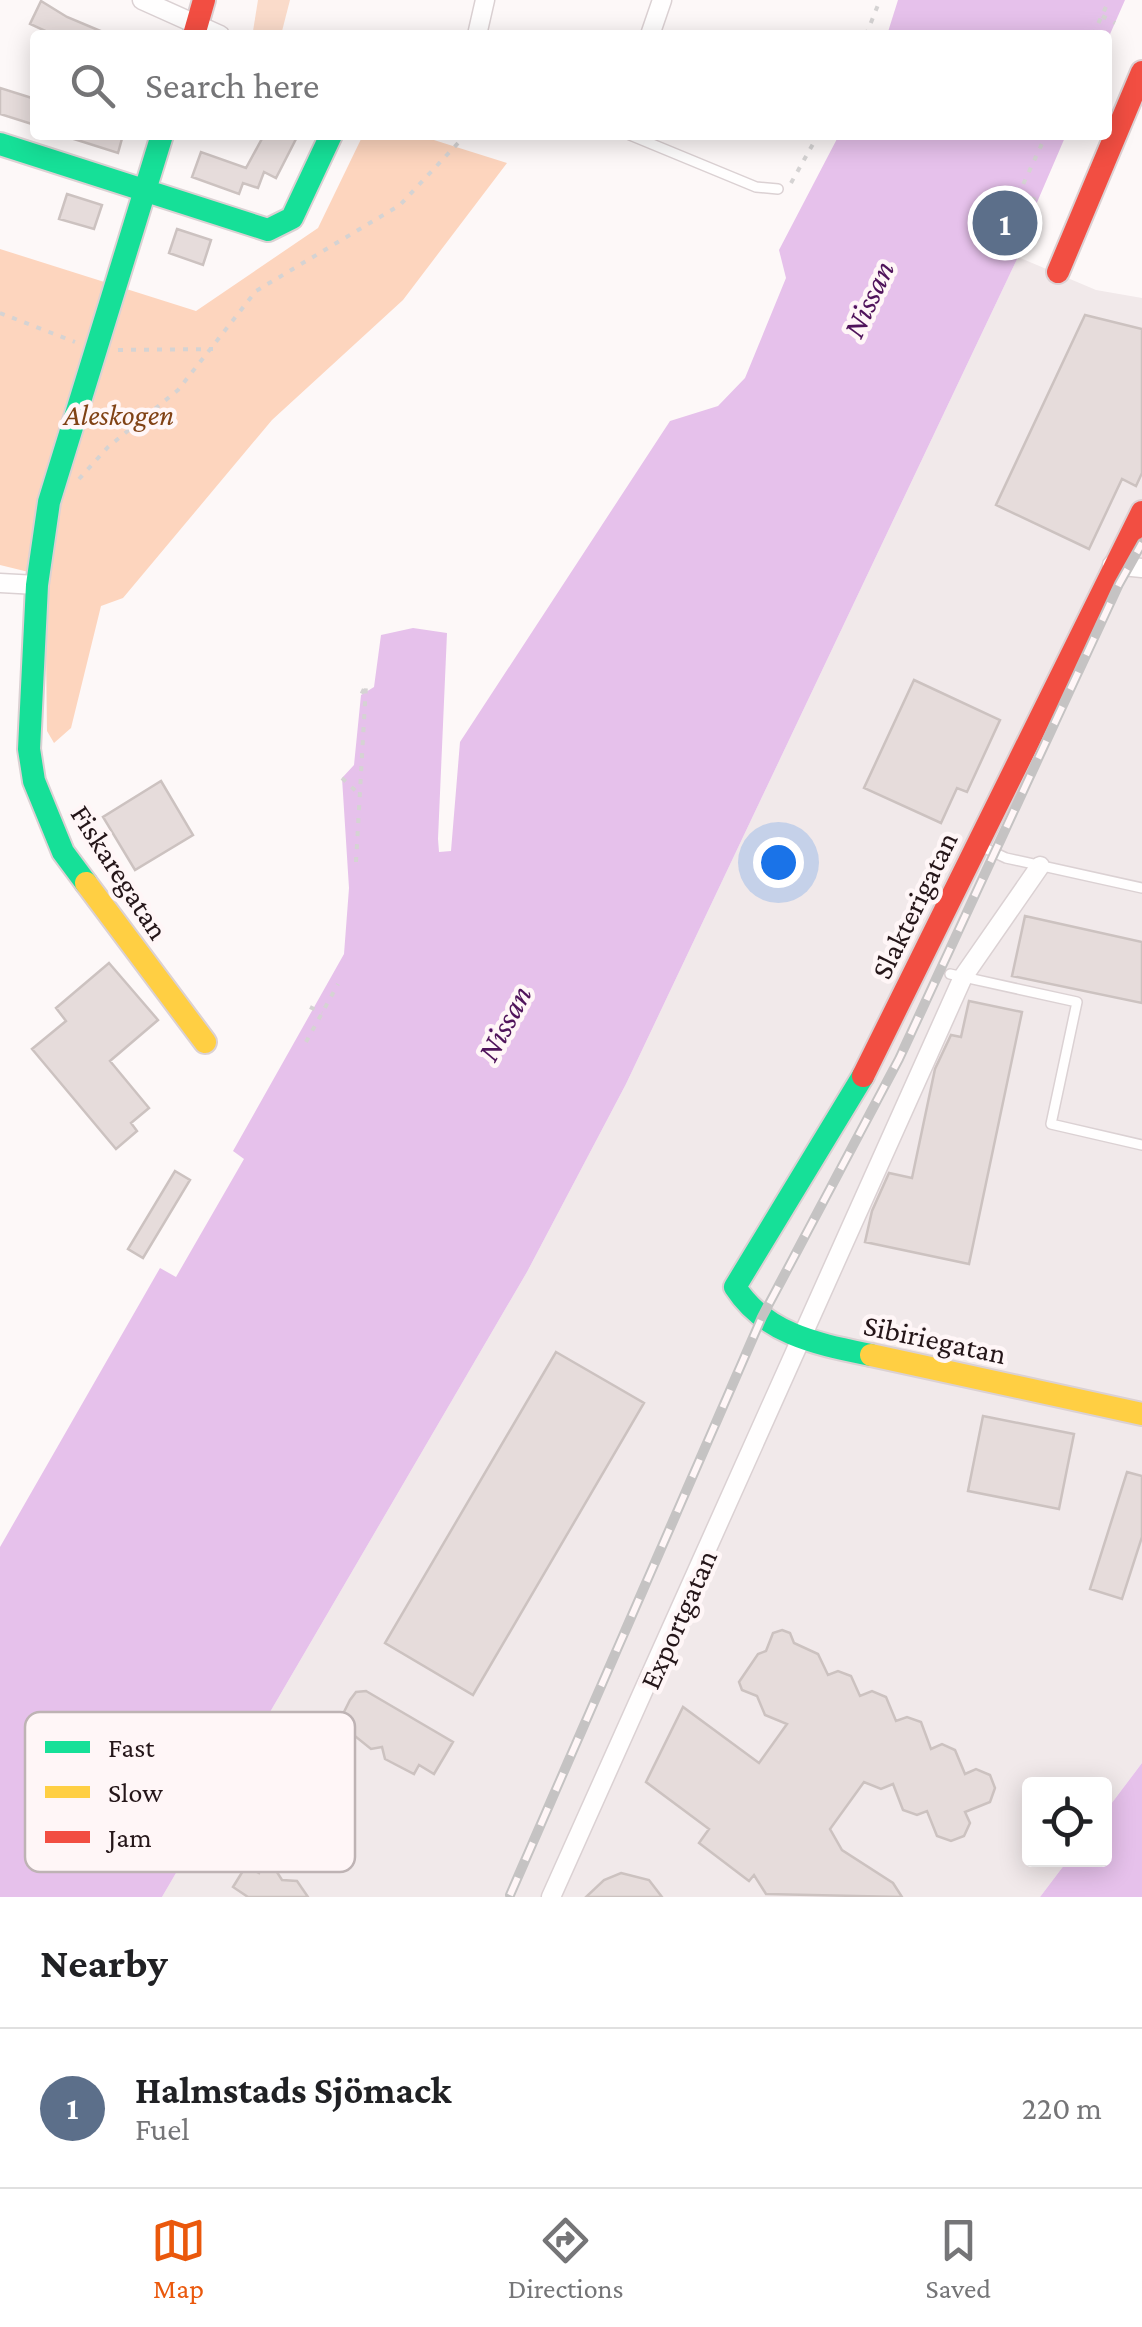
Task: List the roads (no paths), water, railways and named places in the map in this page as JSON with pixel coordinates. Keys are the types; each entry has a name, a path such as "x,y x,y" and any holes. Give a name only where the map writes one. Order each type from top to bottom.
{"street":[{"path":"142,0 196,30 204,0"},
{"path":"478,30 485,0"},
{"path":"652,30 662,0"},
{"path":"1058,272 1142,72"},
{"name":"Fiskaregatan","path":"160,140 49,502 36,584 29,749 44,810 63,852 205,1042"},
{"path":"0,144 268,230 292,218 330,140"},
{"name":"Slakterigatan","path":"735,1287 874,1057 1112,565 1142,512"},
{"path":"1112,565 1142,568"},
{"path":"0,584 36,584"},
{"name":"Exportgatan","path":"551,1897 802,1340 957,976 1040,866"},
{"name":"Sibiriegatan","path":"735,1287 751,1312 802,1340 1142,1414"}],"lane":[{"path":"642,140 756,187 778,189"},
{"path":"976,844 1006,858 1142,888"},
{"path":"957,976 1077,1002 1051,1124 1142,1145"}],"water":[{"path":"898,0 1125,0 1112,30 889,30"},
{"name":"Nissan","path":"836,140 1064,140 1020,242 1018,257 626,1084 527,1272 270,1712 25,1712 25,1872 177,1872 162,1897 0,1897 0,1547 160,1268 176,1277 244,1159 233,1151 344,954 349,888 342,778 354,765 361,695 374,687 381,635 413,628 447,633 438,839 439,852 451,851 460,742 670,421 718,406 745,378 786,278 779,250"},
{"path":"1142,1763 1142,1897 1040,1897 1063,1867 1112,1867 1112,1803"}],"railway":[{"path":"510,1895 762,1317 899,1059 1119,584 1142,543"}],"place":[{"name":"Halmstads Sjömack","path":"1005,223"}],"park label":[{"name":"Aleskogen","path":"119,414"}]}
